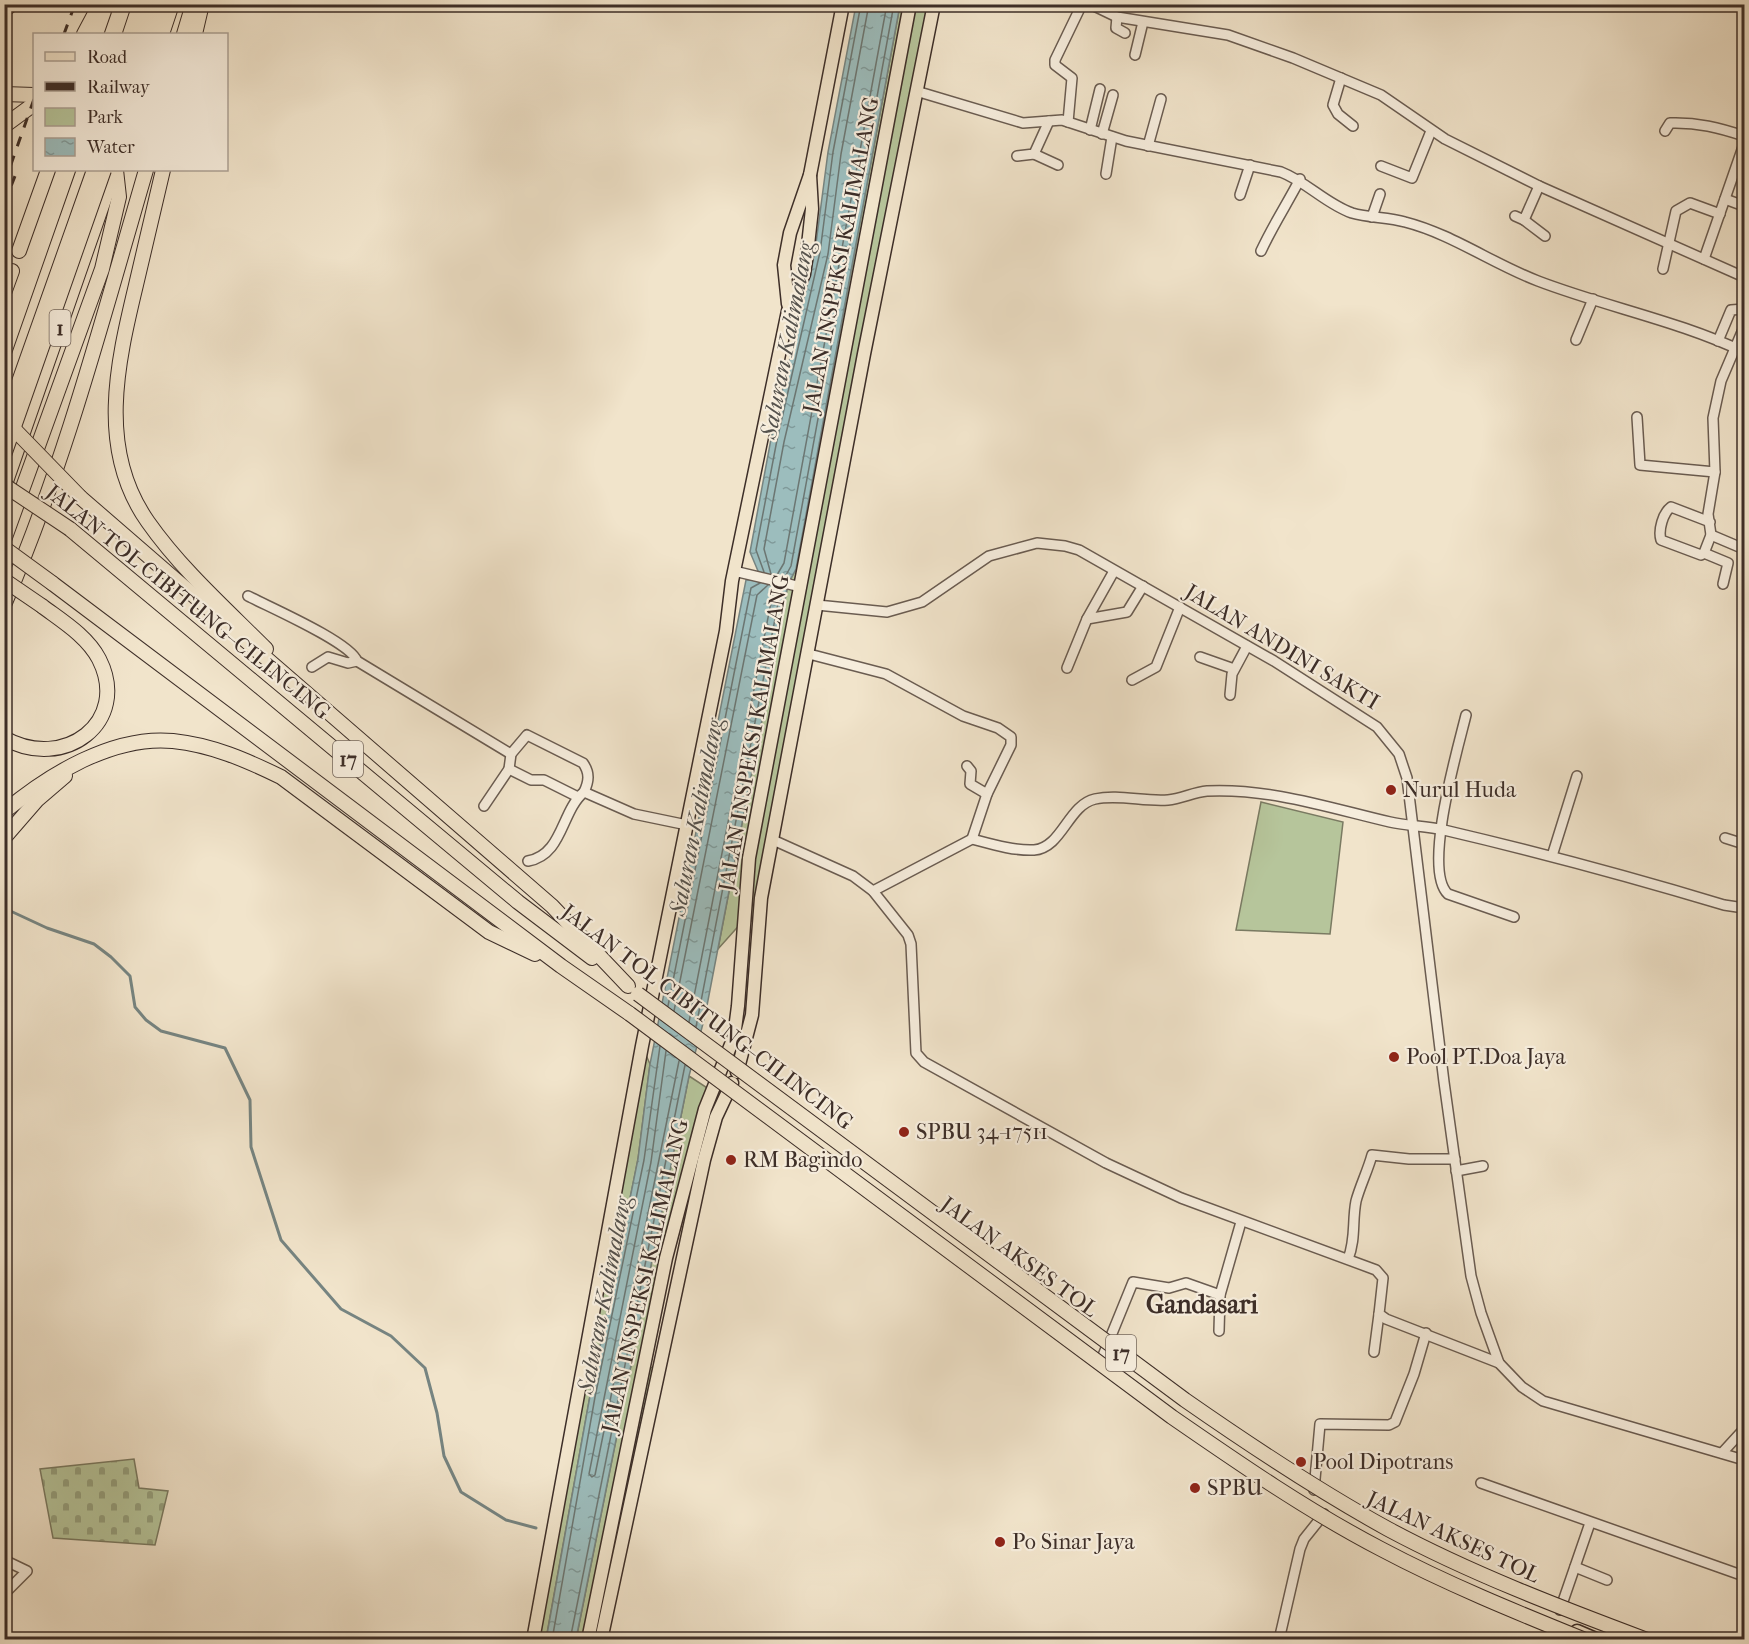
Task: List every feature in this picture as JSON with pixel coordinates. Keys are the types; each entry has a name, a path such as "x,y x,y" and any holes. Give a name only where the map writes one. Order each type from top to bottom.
{"highway":[{"path":"4,10 12,4"},
{"path":"85,33 100,4"},
{"path":"96,33 107,4"},
{"path":"130,33 140,4"},
{"path":"141,33 151,4"},
{"path":"151,33 162,4"},
{"path":"162,33 172,4"},
{"path":"184,33 193,4"},
{"path":"195,33 202,4"},
{"path":"4,94 33,95"},
{"path":"4,126 33,105"},
{"path":"19,251 48,171"},
{"name":"1","path":"4,398 84,171"},
{"name":"1","path":"4,424 94,171"},
{"name":"1","path":"4,455 104,171"},
{"path":"4,540 102,269 119,197 115,171"},
{"name":"1","path":"4,486 115,171"},
{"path":"4,605 41,517 62,459 146,171"},
{"path":"163,171 118,366 115,424 118,452 126,477 147,521 194,577 356,738"},
{"path":"4,293 12,271"},
{"path":"4,419 80,497 552,906 633,990"},
{"name":"JALAN TOL CIBITUNG–CILINCING","path":"4,486 70,529 518,902 1176,1394 1261,1453 1325,1493 1415,1542 1518,1590 1647,1640"},
{"name":"17","path":"4,548 561,966"},
{"path":"4,580 79,634 98,658 106,682 99,719 85,736 65,749 52,751 27,749 4,738"},
{"path":"4,812 37,784 88,758 129,745 171,741 212,748 246,760 281,777 489,932 561,966"},
{"path":"4,838 37,800 88,758"},
{"name":"JALAN TOL CIBITUNG–CILINCING","path":"561,966 630,1014 1172,1418 1250,1471 1380,1549 1509,1610 1585,1640"}],"main road":[{"path":"788,311 784,265 790,233 810,175 843,4"},
{"name":"JALAN INSPEKSI KALIMALANG","path":"601,1640 607,1576 644,1366 666,1258 692,1156 736,1022 749,858 797,586 910,4"},
{"name":"JALAN INSPEKSI KALIMALANG","path":"588,1640 607,1576 659,1369 710,1135 735,1078 752,1015 758,921 817,604 934,4"},
{"path":"533,1640 654,1010 687,825 726,631 734,571 788,311 804,274 812,208 810,175"},
{"path":"743,921 758,921"},
{"name":"JALAN AKSES TOL","path":"654,1010 721,1068 1324,1514 1448,1577 1598,1640"},
{"name":"JALAN AKSES TOL","path":"651,1024 710,1059"},
{"path":"644,1366 659,1369"},
{"name":"JALAN AKSES TOL","path":"1258,1464 1388,1533 1560,1610 1638,1640"}],"street":[{"path":"1068,122 1072,78 1055,65 1055,60 1082,4"},
{"path":"1090,4 1117,17 1228,35 1341,78 1381,95 1431,131 1539,186 1669,242 1744,278"},
{"path":"1117,17 1116,28 1125,33"},
{"path":"1135,55 1143,22"},
{"path":"1341,78 1333,105 1338,114 1353,126"},
{"path":"1090,130 1100,89"},
{"path":"916,91 1023,123 1062,120 1102,134 1148,146 1250,165 1300,179 1330,202 1351,212 1415,225 1539,281 1741,350"},
{"path":"1102,134 1113,95"},
{"path":"1148,146 1161,99"},
{"path":"1034,154 1049,121"},
{"path":"1665,131 1670,123 1703,124 1744,136"},
{"path":"1381,166 1412,178 1431,131"},
{"path":"1106,174 1112,137"},
{"path":"1704,259 1744,144"},
{"path":"1017,156 1034,154 1058,165"},
{"path":"1240,195 1250,165"},
{"path":"1261,251 1279,212 1287,205 1300,179"},
{"path":"1539,186 1520,218 1545,236"},
{"path":"1372,217 1380,194"},
{"path":"1725,199 1744,206"},
{"path":"1663,269 1676,211 1690,203 1720,214"},
{"path":"1576,340 1593,299"},
{"path":"1718,341 1731,310 1744,309"},
{"path":"1704,553 1711,535 1709,505 1715,472 1713,418 1721,381 1741,350 1744,327"},
{"path":"1637,417 1640,465 1715,472"},
{"path":"1710,522 1671,507 1666,512 1660,531 1661,540 1728,563 1723,584"},
{"path":"1711,535 1744,549"},
{"name":"JALAN ANDINI SAKTI","path":"817,604 868,612 904,608 922,602 989,556 1037,543 1054,543 1079,550 1180,607 1377,727 1393,746 1403,764 1414,827 1471,1276 1481,1313 1499,1363 1522,1387 1543,1401 1726,1449 1744,1460"},
{"path":"734,571 797,586"},
{"path":"1067,668 1088,619 1114,571"},
{"path":"1088,619 1126,612 1143,586"},
{"path":"248,596 331,639 352,653 357,661 512,754"},
{"path":"1132,680 1156,667 1180,607"},
{"path":"1230,695 1234,669 1247,646"},
{"path":"809,654 886,674 963,716 988,724 1008,735 1011,745 987,794 972,839"},
{"path":"312,667 328,657 348,663 357,661"},
{"path":"1200,657 1234,669"},
{"path":"1466,715 1440,829 1439,877 1442,889 1448,894 1514,917"},
{"path":"484,806 509,769 512,754 527,735 575,758 588,770 588,784 546,854 528,861"},
{"path":"967,766 971,771 970,784 987,794"},
{"path":"509,769 531,780 544,780 634,814 687,825"},
{"path":"1552,856 1577,776"},
{"path":"873,891 972,839 1034,850 1050,844 1077,811 1094,799 1168,800 1205,791 1249,792 1293,798 1414,827 1440,829 1596,866 1724,905 1744,908"},
{"path":"1725,838 1744,844"},
{"path":"773,840 836,866 873,891 908,935 911,944 916,1053 924,1062 1106,1163 1180,1198 1376,1270 1383,1278 1374,1352"},
{"path":"1348,1258 1355,1232 1353,1218 1357,1198 1372,1155 1409,1159 1455,1159"},
{"path":"1456,1171 1483,1166"},
{"path":"1219,1332 1220,1295 1241,1222"},
{"path":"1104,1353 1113,1326 1133,1282 1163,1288 1186,1283 1220,1295"},
{"path":"1379,1314 1386,1319 1499,1363"},
{"path":"1314,1492 1320,1424 1389,1425 1395,1422 1414,1374 1426,1333"},
{"path":"1726,1449 1744,1429"},
{"path":"1481,1483 1744,1576"},
{"path":"1279,1640 1300,1549 1304,1539 1324,1514"},
{"path":"1560,1610 1590,1523"},
{"path":"4,1560 27,1572 4,1594"},
{"path":"1575,1568 1607,1580"}],"green space":[{"path":"900,5 934,5 758,921 743,921 718,949 788,584 796,569"},
{"path":"1261,802 1343,822 1330,934 1236,930"},
{"path":"642,1046 650,1064 638,1159 590,1396 546,1639 533,1640"},
{"path":"689,1076 712,1091 644,1366 659,1369 601,1639 576,1640"},
{"path":"134,1459 139,1488 168,1491 155,1545 53,1538 40,1469"}],"water":[{"path":"856,5 900,5 796,569 788,584 705,1016 689,1076 576,1639 546,1640 590,1396 638,1159 650,1064 746,580 755,580 758,571 750,552 771,439 815,251 828,152"}],"waterway":[{"path":"4,908 47,928 94,944 111,957 130,976 135,1007 146,1020 161,1031 225,1048 250,1100 251,1147 281,1240 341,1309 391,1336 425,1368 437,1413 444,1456 461,1492 506,1520 536,1528"}],"railway":[{"path":"64,33 75,4"},
{"path":"4,184 33,102"},
{"path":"4,204 15,176"}],"place":[{"name":"Nurul Huda","path":"1391,790"},
{"name":"Pool PT.Doa Jaya","path":"1394,1057"},
{"name":"SPBU 34-17511","path":"904,1132"},
{"name":"RM Bagindo","path":"731,1160"},
{"name":"Pool Dipotrans","path":"1301,1462"},
{"name":"SPBU","path":"1195,1488"},
{"name":"Po Sinar Jaya","path":"1000,1542"}],"district":[{"name":"Gandasari","path":"1202,1304"}],"water label":[{"name":"Saluran Kalimalang","path":"787,340"},
{"name":"Saluran Kalimalang","path":"696,817"},
{"name":"Saluran Kalimalang","path":"604,1295"}]}
